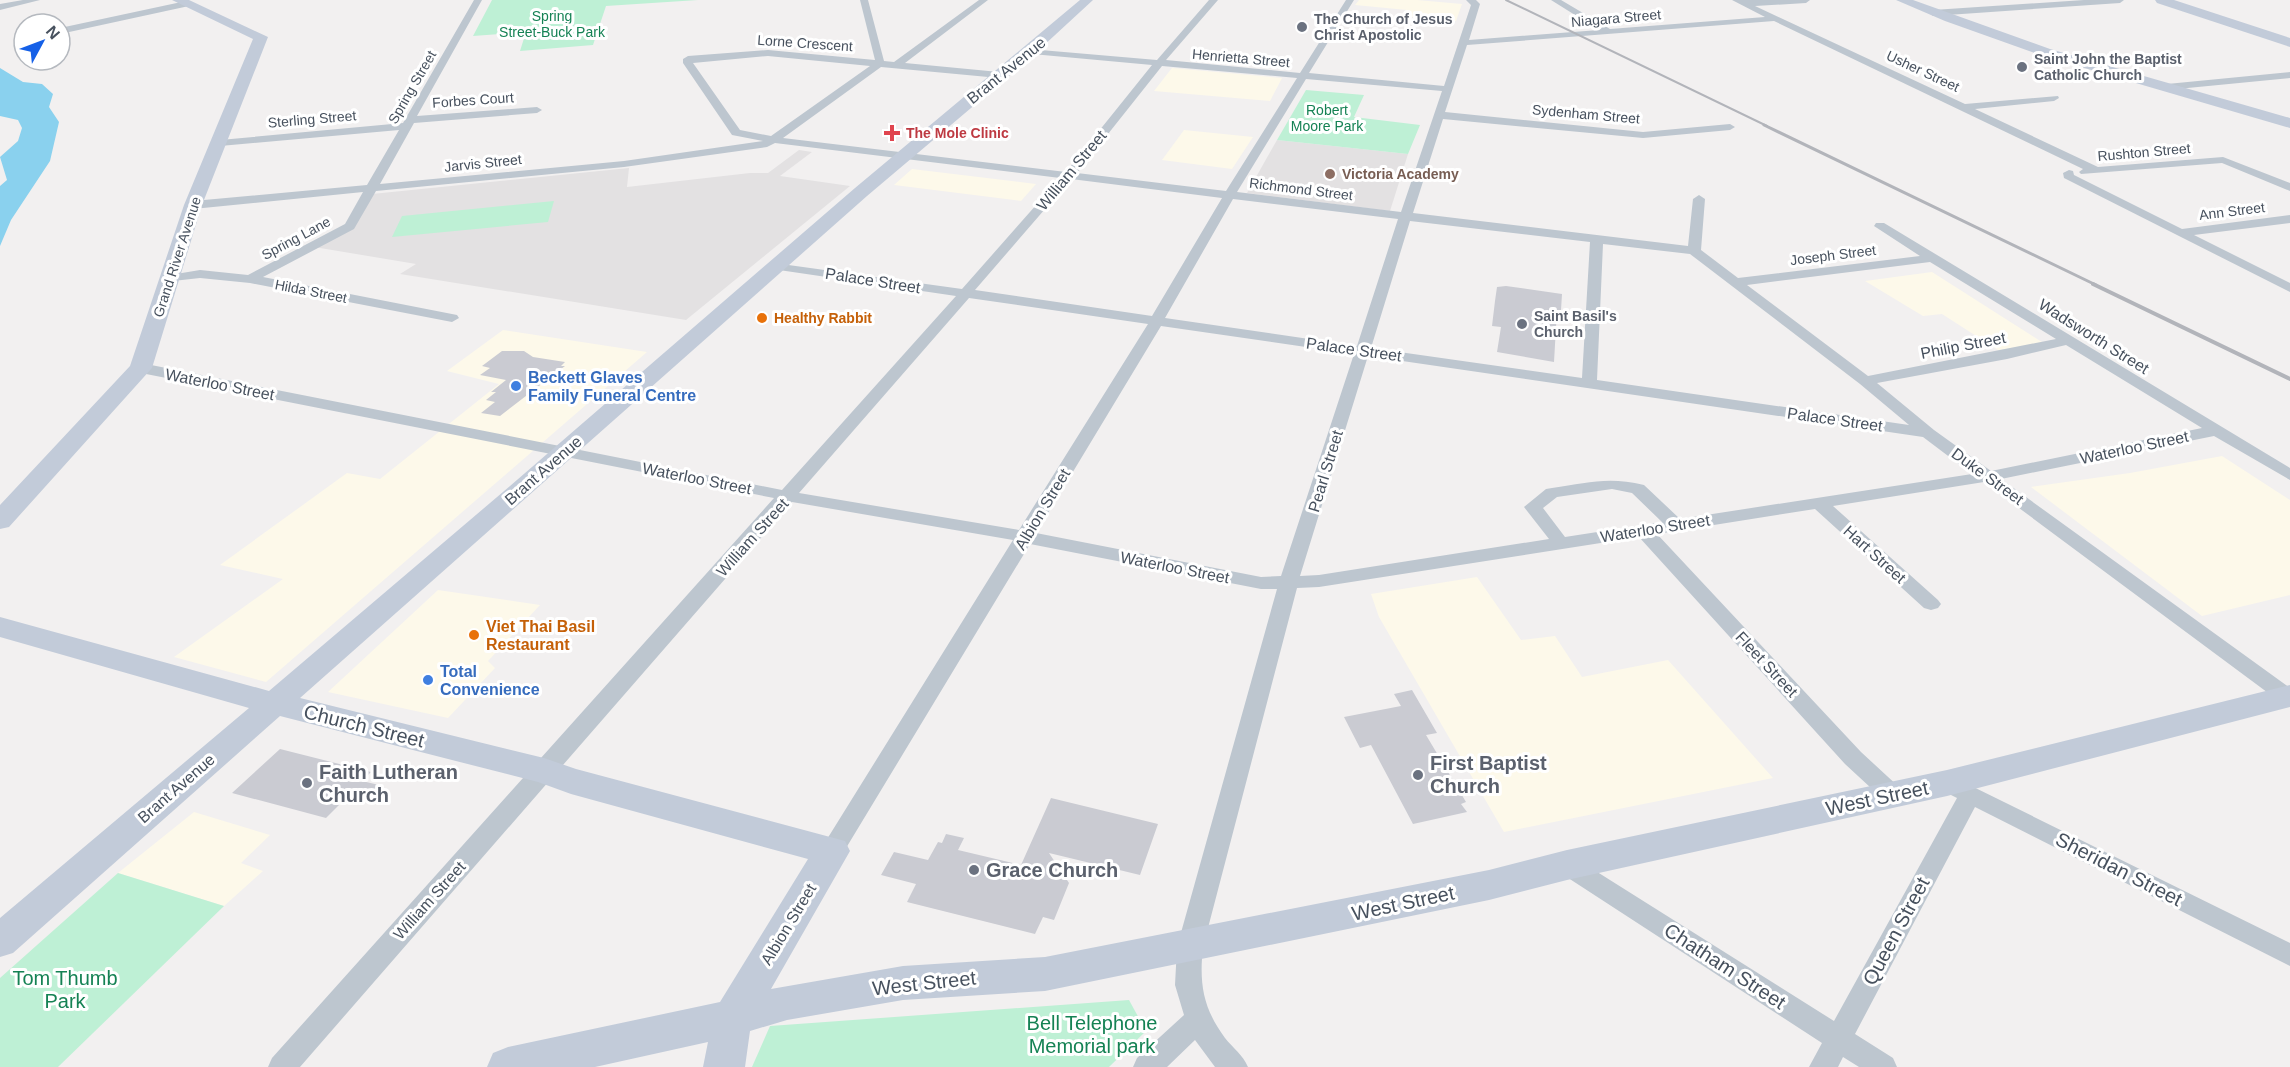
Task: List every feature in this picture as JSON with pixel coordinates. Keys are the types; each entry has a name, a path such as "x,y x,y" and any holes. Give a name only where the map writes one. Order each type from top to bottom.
{"street":[{"path":"0,7 36,0"},
{"name":"Spring Street","path":"372,189 478,0"},
{"path":"773,140 880,63 864,0"},
{"path":"896,64 984,0"},
{"name":"Brant Avenue","path":"0,941 904,156 999,75 1032,51 1087,0"},
{"name":"William Street","path":"282,1067 1069,175 1158,64 1214,0"},
{"name":"Albion Street","path":"732,1018 1156,322 1230,194 1304,78 1350,0"},
{"path":"1555,0 1609,32"},
{"name":"Usher Street","path":"1736,0 1772,19 1966,107 2096,171"},
{"path":"1746,4 1806,0"},
{"path":"1902,0 1933,13 2062,56 2290,123"},
{"path":"1933,13 2120,0"},
{"path":"2167,0 2290,43"},
{"name":"Pearl Street","path":"1234,1067 1218,1054 1188,988 1190,946 1281,607 1291,582 1405,217 1463,43 1473,1"},
{"path":"72,28 182,2"},
{"name":"Grand River Avenue","path":"0,521 141,368 193,205 261,37 182,2"},
{"name":"Niagara Street","path":"1463,43 1772,19"},
{"name":"Henrietta Street","path":"1032,51 1304,78 1448,89"},
{"name":"Lorne Crescent","path":"904,156 773,140 736,133 688,63 688,59 768,53 999,75"},
{"path":"2167,87 2290,75"},
{"path":"1966,107 2054,98"},
{"name":"Forbes Court","path":"408,123 537,110"},
{"name":"Sydenham Street","path":"1439,115 1643,135 1730,127"},
{"name":"Sterling Street","path":"220,143 408,123"},
{"name":"Jarvis Street","path":"193,205 624,164 767,144 773,140"},
{"name":"Richmond Street","path":"904,156 1694,251"},
{"name":"Rushton Street","path":"2179,233 2068,176 2069,173 2223,160 2290,187"},
{"name":"Spring Lane","path":"250,279 350,226 372,189"},
{"path":"1694,251 1700,199"},
{"name":"Ann Street","path":"2179,233 2290,219"},
{"name":"Wadsworth Street","path":"1880,226 2213,431 2290,475"},
{"path":"2179,233 2290,288"},
{"path":"1589,384 1597,240"},
{"name":"Duke Street","path":"1694,251 1865,381 1928,433 1990,476 2289,697"},
{"name":"Joseph Street","path":"1737,282 1932,258"},
{"name":"Palace Street","path":"779,266 1928,433"},
{"name":"Hilda Street","path":"169,279 200,274 250,279 452,318"},
{"name":"Philip Street","path":"1865,381 2007,355 2067,341"},
{"name":"Waterloo Street","path":"141,368 788,496 1024,537 1261,584 1319,581 1990,476 2213,431"},
{"path":"1560,542 1533,507 1552,493 1612,484 1638,489 1676,525"},
{"name":"Hart Street","path":"1818,503 1932,604"},
{"name":"Fleet Street","path":"1644,531 1853,758 1892,794"},
{"name":"Church Street","path":"0,627 273,703 544,771 571,782 832,851"},
{"name":"West Street","path":"508,1067 732,1018 787,1002 903,983 1045,974 1489,885 1567,865 1892,794 1959,789 2289,697"},
{"name":"Sheridan Street","path":"1959,789 2290,955"},
{"name":"Queen Street","path":"1823,1067 1959,789"},
{"name":"Chatham Street","path":"1567,865 1883,1067"},
{"path":"724,1067 732,1018"},
{"path":"1147,1067 1200,1018"}],"shaded area":[{"path":"1359,0 1417,0 1462,4 1456,21 1404,16 1407,10 1355,5"},
{"path":"1172,68 1282,78 1270,101 1154,91"},
{"path":"1184,130 1253,137 1232,169 1162,160"},
{"name":"Victoria Academy","path":"1277,140 1408,154 1390,211 1247,193"},
{"path":"799,150 812,152 780,176 850,186 686,320 400,274 416,264 314,247 356,223 372,194 629,168 627,187 768,173"},
{"path":"912,169 1036,184 1021,201 894,185"},
{"path":"1932,272 2045,344 1998,350 1942,314 1923,316 1865,281"},
{"path":"503,330 647,352 266,682 174,657 283,579 220,565 347,473 380,479 499,384 447,371"},
{"path":"2222,456 2290,500 2290,595 2202,616 2031,487 2130,473"},
{"path":"1477,577 1521,640 1555,636 1582,677 1668,660 1773,778 1504,832 1379,617 1371,594"},
{"path":"438,590 540,605 488,661 495,668 448,718 328,692"},
{"path":"194,812 270,835 241,863 263,871 224,906 118,873"}],"green space":[{"name":"Spring Street-Buck Park","path":"492,0 698,0 606,6 593,45 520,51 526,32 473,36"},
{"name":"Robert Moore Park","path":"1306,90 1364,95 1354,117 1420,125 1408,154 1277,140"},
{"path":"554,201 548,222 392,237 402,216"},
{"name":"Tom Thumb Park","path":"118,873 224,906 58,1067 0,1067 0,978"},
{"name":"Bell Telephone Memorial park","path":"1129,1000 1146,1031 1109,1067 752,1067 770,1026"}],"water":[{"path":"0,68 23,82 42,84 53,94 49,107 59,122 50,161 11,220 0,246 0,186 7,180 0,157 18,141 22,128 18,120 0,116"}],"building":[{"name":"Saint Basil's Church","path":"1506,286 1562,294 1561,310 1557,310 1554,362 1497,352 1501,327 1492,326 1495,301 1497,287"},
{"name":"Beckett Glaves Family Funeral Centre","path":"502,351 524,351 533,357 565,362 561,366 565,366 500,416 481,413 495,402 486,400 496,392 491,392 506,380 480,375 490,368 482,366"},
{"name":"First Baptist Church","path":"1412,690 1437,733 1426,735 1466,802 1461,804 1467,812 1413,824 1371,745 1360,748 1344,717 1401,706 1394,694"},
{"name":"Faith Lutheran Church","path":"280,749 371,772 362,781 379,785 359,805 343,801 326,818 232,793"},
{"name":"Grace Church","path":"1051,798 1158,824 1140,875 1049,853 1069,883 1054,920 1043,917 1035,934 907,902 916,884 881,875 894,852 928,860 938,842 942,843 946,834 964,838 958,850 1021,865"}],"railway":[{"path":"1506,0 1767,126"},
{"path":"1764,125 2096,285"},
{"path":"2093,284 2290,379"}],"place":[{"name":"The Church of Jesus Christ Apostolic","path":"1302,27"},
{"name":"Saint John the Baptist Catholic Church","path":"2022,67"},
{"name":"The Mole Clinic","path":"892,133"},
{"name":"Victoria Academy","path":"1330,174"},
{"name":"Healthy Rabbit","path":"762,318"},
{"name":"Saint Basil's Church","path":"1522,324"},
{"name":"Beckett Glaves Family Funeral Centre","path":"516,386"},
{"name":"Viet Thai Basil Restaurant","path":"474,635"},
{"name":"Total Convenience","path":"428,680"},
{"name":"First Baptist Church","path":"1418,775"},
{"name":"Faith Lutheran Church","path":"307,783"},
{"name":"Grace Church","path":"974,870"}]}
